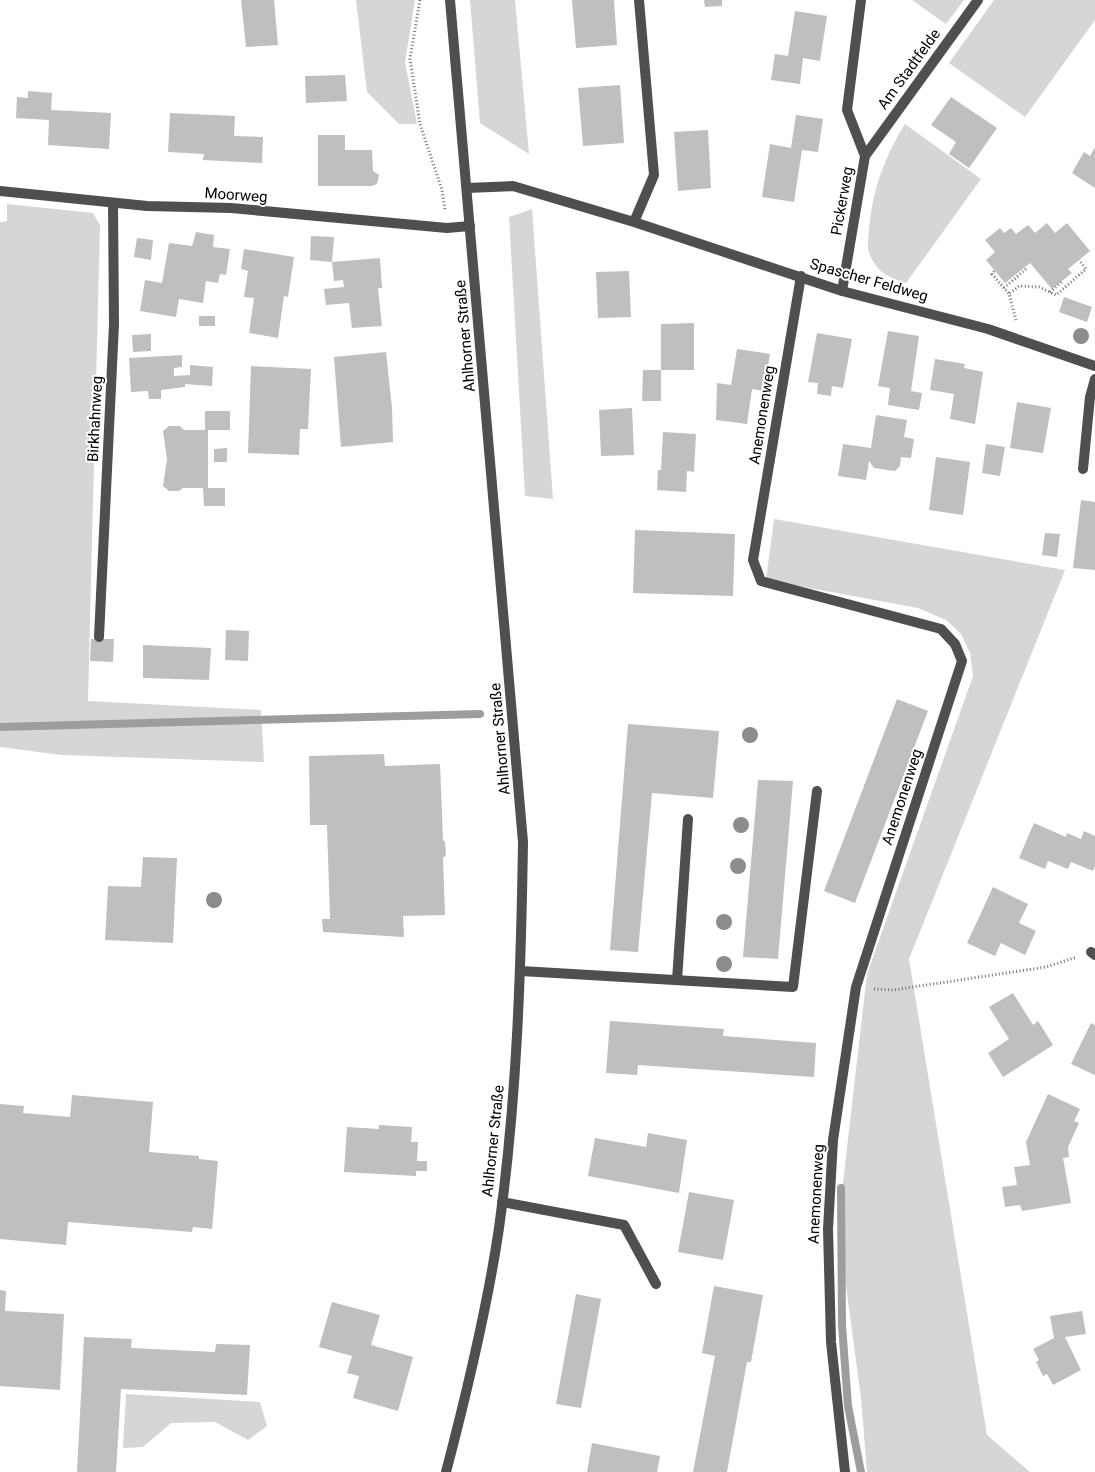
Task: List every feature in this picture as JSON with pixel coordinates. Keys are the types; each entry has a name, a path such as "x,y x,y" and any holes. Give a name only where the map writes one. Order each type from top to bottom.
{"street":[{"name":"Ahlhorner Straße","path":"446,1472 484,1318 511,1129 521,971 522,833 450,0"},
{"path":"634,222 654,175 639,0"},
{"name":"Pickerweg","path":"842,291 865,156 847,110 861,0"},
{"name":"Am Stadtfelde","path":"865,156 978,0"},
{"name":"Spascher Feldweg","path":"467,188 513,186 634,222 842,291 1009,336 1095,366"},
{"name":"Moorweg","path":"0,191 113,202 231,208 447,228 470,226"},
{"name":"Birkhahnweg","path":"100,637 114,324 113,202"},
{"name":"Anemonenweg","path":"801,276 753,560 761,581 941,629 955,644 962,661 856,987 833,1140 828,1229 831,1342 845,1472"},
{"path":"1083,469 1090,397 1095,378"},
{"path":"521,971 793,987 817,791"},
{"path":"676,980 688,819"},
{"path":"502,1202 624,1224 656,1284"}],"path":[{"path":"420,0 410,59 420,124 442,190 447,228"},
{"path":"1009,294 1020,286 1039,287 1056,295 1086,269 1079,260"},
{"path":"1004,288 1027,268"},
{"path":"994,271 992,274 1009,294 1016,320 1009,336"},
{"path":"1050,292 1063,281"},
{"path":"893,990 1046,966 1093,954"}],"shaded area":[{"path":"356,0 415,0 405,62 417,124 399,124 367,92"},
{"path":"470,0 515,0 529,154 480,123"},
{"path":"912,0 964,0 946,24"},
{"path":"994,0 1095,0 1095,20 1025,117 949,63"},
{"path":"905,124 981,179 906,283 882,272 877,267 868,249 871,215 878,184 889,154"},
{"path":"7,204 93,213 100,225 88,701 261,710 264,762 61,755 0,747 0,222 7,221"},
{"path":"532,209 553,499 525,496 509,217"},
{"path":"774,519 1065,570 909,959 987,1435 1030,1472 867,1472 861,1398 838,1226 867,974 973,676 970,653 961,634 946,620 918,608 766,580"},
{"path":"126,1394 260,1402 267,1426 248,1440 215,1422 171,1423 143,1447 123,1448"}],"building":[{"path":"241,0 274,0 278,45 246,47"},
{"path":"572,0 614,0 617,45 576,48"},
{"path":"704,0 722,0 722,6 705,7"},
{"path":"795,11 827,16 820,61 803,58 800,84 771,80 775,54 788,56"},
{"path":"345,75 347,101 306,103 305,76"},
{"path":"620,85 624,143 583,146 578,88"},
{"path":"28,91 52,93 51,110 111,113 109,149 48,145 49,120 16,118 17,97 28,98"},
{"path":"951,97 997,128 969,168 949,154 956,142 931,125"},
{"path":"170,113 235,116 234,136 263,137 262,163 203,160 204,154 168,152"},
{"path":"796,115 823,119 818,152 802,150 794,202 762,197 770,144 791,148"},
{"path":"708,130 711,188 678,191 674,132"},
{"path":"318,135 345,135 345,150 372,150 373,171 379,175 377,184 372,186 318,186"},
{"path":"1095,147 1095,188 1072,173 1084,152 1090,156"},
{"path":"1047,223 1055,233 1067,223 1090,251 1068,269 1072,273 1052,289 1030,263 1005,283 986,260 995,252 985,240 1000,228 1004,233 1011,228 1016,234 1028,225 1035,233"},
{"path":"196,232 214,235 213,247 230,249 226,275 220,274 218,283 206,281 203,303 179,299 176,317 140,311 145,280 162,283 169,243 192,246"},
{"path":"311,236 334,237 332,262 310,260"},
{"path":"137,238 153,240 151,260 134,257"},
{"path":"244,249 294,257 288,297 284,296 278,338 249,333 254,298 244,297 248,271 241,269"},
{"path":"380,258 382,288 378,288 382,326 352,328 349,303 326,305 324,289 344,287 343,280 334,281 332,262"},
{"path":"629,271 631,317 598,318 596,272"},
{"path":"1064,297 1092,307 1087,322 1059,312"},
{"path":"199,316 215,316 215,326 199,326"},
{"path":"694,323 694,370 661,370 661,324"},
{"path":"888,331 919,336 911,391 922,393 919,410 888,405 890,388 878,386"},
{"path":"817,333 852,339 843,388 832,386 831,396 817,394 818,383 808,382"},
{"path":"151,334 151,351 133,352 132,335"},
{"path":"737,349 770,354 764,391 752,389 747,424 716,420 717,383 731,385"},
{"path":"386,352 392,408 393,442 341,447 334,357"},
{"path":"182,355 182,367 174,368 174,376 190,375 190,365 213,367 212,386 185,384 185,387 161,390 161,399 149,399 148,391 131,392 129,358"},
{"path":"935,359 965,364 964,368 983,372 975,424 950,419 954,394 930,390"},
{"path":"251,366 311,369 308,429 300,429 299,455 248,453"},
{"path":"643,370 661,370 661,401 642,401"},
{"path":"1017,402 1051,408 1043,453 1010,448"},
{"path":"632,408 634,455 601,456 599,410"},
{"path":"205,411 230,411 230,430 208,430 208,488 225,488 225,506 204,506 203,488 183,488 179,491 169,491 163,486 167,459 163,431 169,426 180,426 184,430 205,430"},
{"path":"876,415 907,420 904,437 914,439 911,458 901,457 900,466 895,471 874,468 869,461 866,480 838,476 843,444 871,448"},
{"path":"663,432 696,434 694,472 687,471 686,492 657,490 658,470 661,470"},
{"path":"986,444 1005,447 1000,476 982,473"},
{"path":"227,448 227,462 214,462 214,449"},
{"path":"936,457 970,462 963,515 929,510"},
{"path":"1081,500 1095,502 1095,570 1073,568"},
{"path":"635,530 735,534 733,596 633,593"},
{"path":"1045,533 1060,534 1057,557 1042,555"},
{"path":"226,630 249,631 248,661 225,660"},
{"path":"91,639 114,639 113,662 90,661"},
{"path":"143,645 211,648 209,680 143,678"},
{"path":"897,699 928,711 855,903 824,891"},
{"path":"628,724 719,731 713,798 652,793 638,952 610,950"},
{"path":"384,754 385,766 440,764 443,840 445,842 446,855 443,858 445,915 403,916 404,937 323,932 322,919 330,919 327,825 310,825 309,756"},
{"path":"758,780 793,781 778,959 743,957"},
{"path":"1034,823 1066,837 1067,833 1081,839 1084,831 1095,836 1095,866 1093,871 1071,862 1068,869 1048,861 1045,869 1019,858"},
{"path":"143,857 177,858 173,943 105,940 108,886 141,887"},
{"path":"993,887 1028,904 1019,923 1036,931 1025,955 1001,943 995,956 967,943"},
{"path":"1013,993 1033,1025 1038,1021 1053,1045 1003,1077 988,1053 1009,1039 989,1007"},
{"path":"610,1021 724,1029 723,1036 816,1043 814,1077 638,1065 637,1075 606,1073"},
{"path":"1091,1023 1095,1025 1095,1075 1071,1064"},
{"path":"1048,1094 1080,1109 1074,1121 1079,1123 1068,1147 1069,1157 1063,1158 1071,1203 1022,1211 1020,1205 1005,1207 1002,1187 1017,1185 1014,1167 1030,1165 1026,1142"},
{"path":"72,1095 153,1102 149,1152 199,1156 199,1159 218,1161 212,1229 193,1227 192,1232 68,1222 66,1245 0,1239 0,1104 24,1106 23,1113 70,1117"},
{"path":"379,1125 412,1127 411,1142 418,1142 417,1161 427,1161 427,1171 416,1171 416,1176 344,1172 347,1127 379,1129"},
{"path":"648,1133 687,1140 679,1193 588,1176 595,1138 646,1147"},
{"path":"689,1192 734,1200 723,1260 678,1252"},
{"path":"714,1286 763,1295 751,1362 747,1362 727,1472 693,1472 715,1356 702,1353"},
{"path":"0,1290 6,1291 5,1311 64,1314 60,1390 0,1386"},
{"path":"576,1294 601,1299 581,1408 556,1404"},
{"path":"332,1302 380,1315 371,1345 413,1357 398,1411 353,1398 359,1376 347,1373 352,1356 319,1347"},
{"path":"1082,1311 1086,1334 1065,1337 1081,1370 1053,1385 1047,1374 1043,1376 1036,1362 1039,1360 1033,1349 1054,1338 1050,1316"},
{"path":"84,1337 132,1339 131,1348 215,1352 216,1344 250,1345 247,1395 121,1389 116,1472 77,1472"},
{"path":"592,1443 660,1456 657,1472 587,1472"}],"waterway":[{"path":"0,727 480,714"},
{"path":"841,1188 842,1325 848,1406 861,1472"}]}
